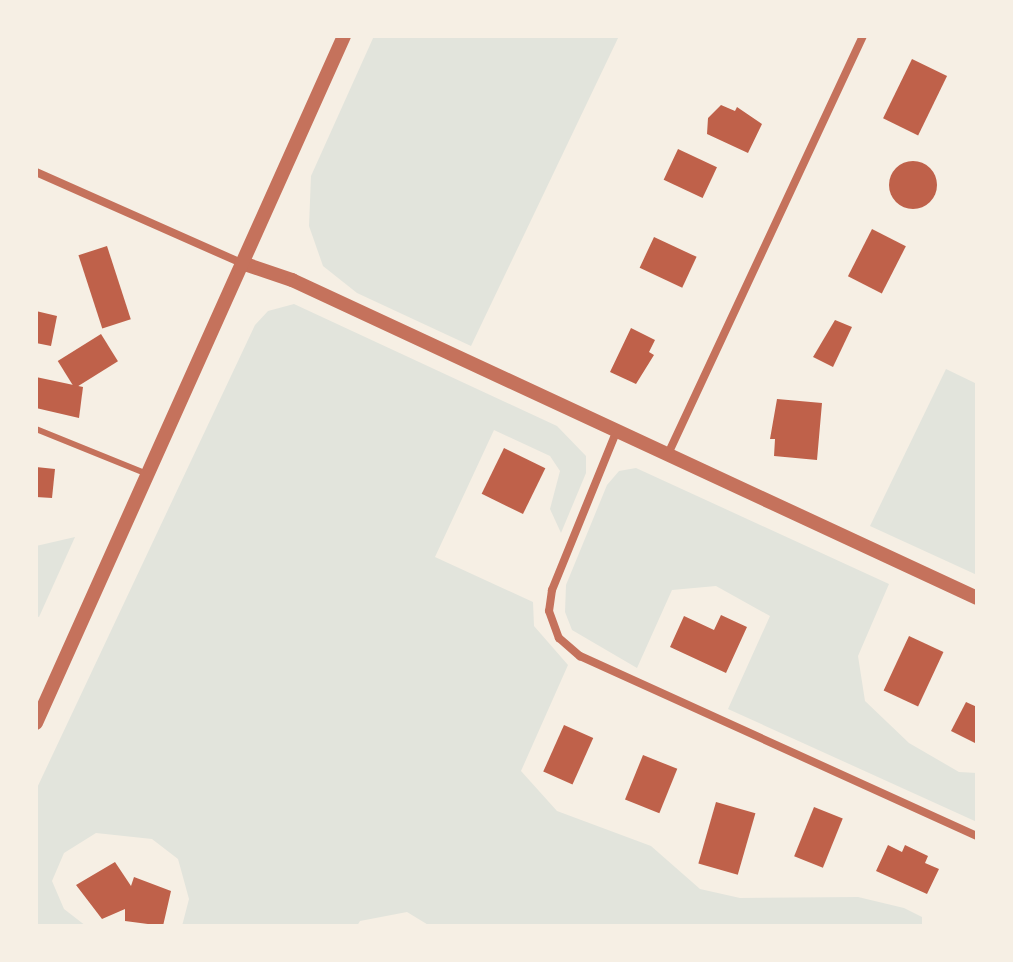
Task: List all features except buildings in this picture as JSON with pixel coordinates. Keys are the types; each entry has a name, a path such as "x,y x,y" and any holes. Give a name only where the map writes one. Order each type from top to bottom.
{"street":[{"path":"36,723 245,264 344,36"},
{"path":"668,454 863,36"},
{"path":"36,172 245,264 292,280 977,598"},
{"path":"617,430 552,590 549,611 559,638 580,656 977,836"}],"lane":[{"path":"36,429 149,474"}],"shaded area":[{"path":"374,36 619,36 471,346 357,293 323,266 309,226 311,176"},
{"path":"294,304 557,426 586,456 586,473 561,533 550,509 560,471 550,456 494,430 435,557 533,602 534,626 568,665 521,771 557,811 651,846 700,889 740,898 858,897 904,908 922,917 922,926 430,926 407,912 360,921 357,926 182,926 189,899 178,859 152,839 96,833 64,853 52,881 64,909 86,926 36,926 36,790 255,325 268,311"},
{"path":"946,369 977,384 977,575 870,526"},
{"path":"636,468 889,584 858,656 865,701 909,743 959,772 977,773 977,822 728,709 770,616 716,586 672,590 637,668 572,630 565,612 566,585 607,485 619,471"},
{"path":"75,537 39,617 36,616 36,546"}]}
